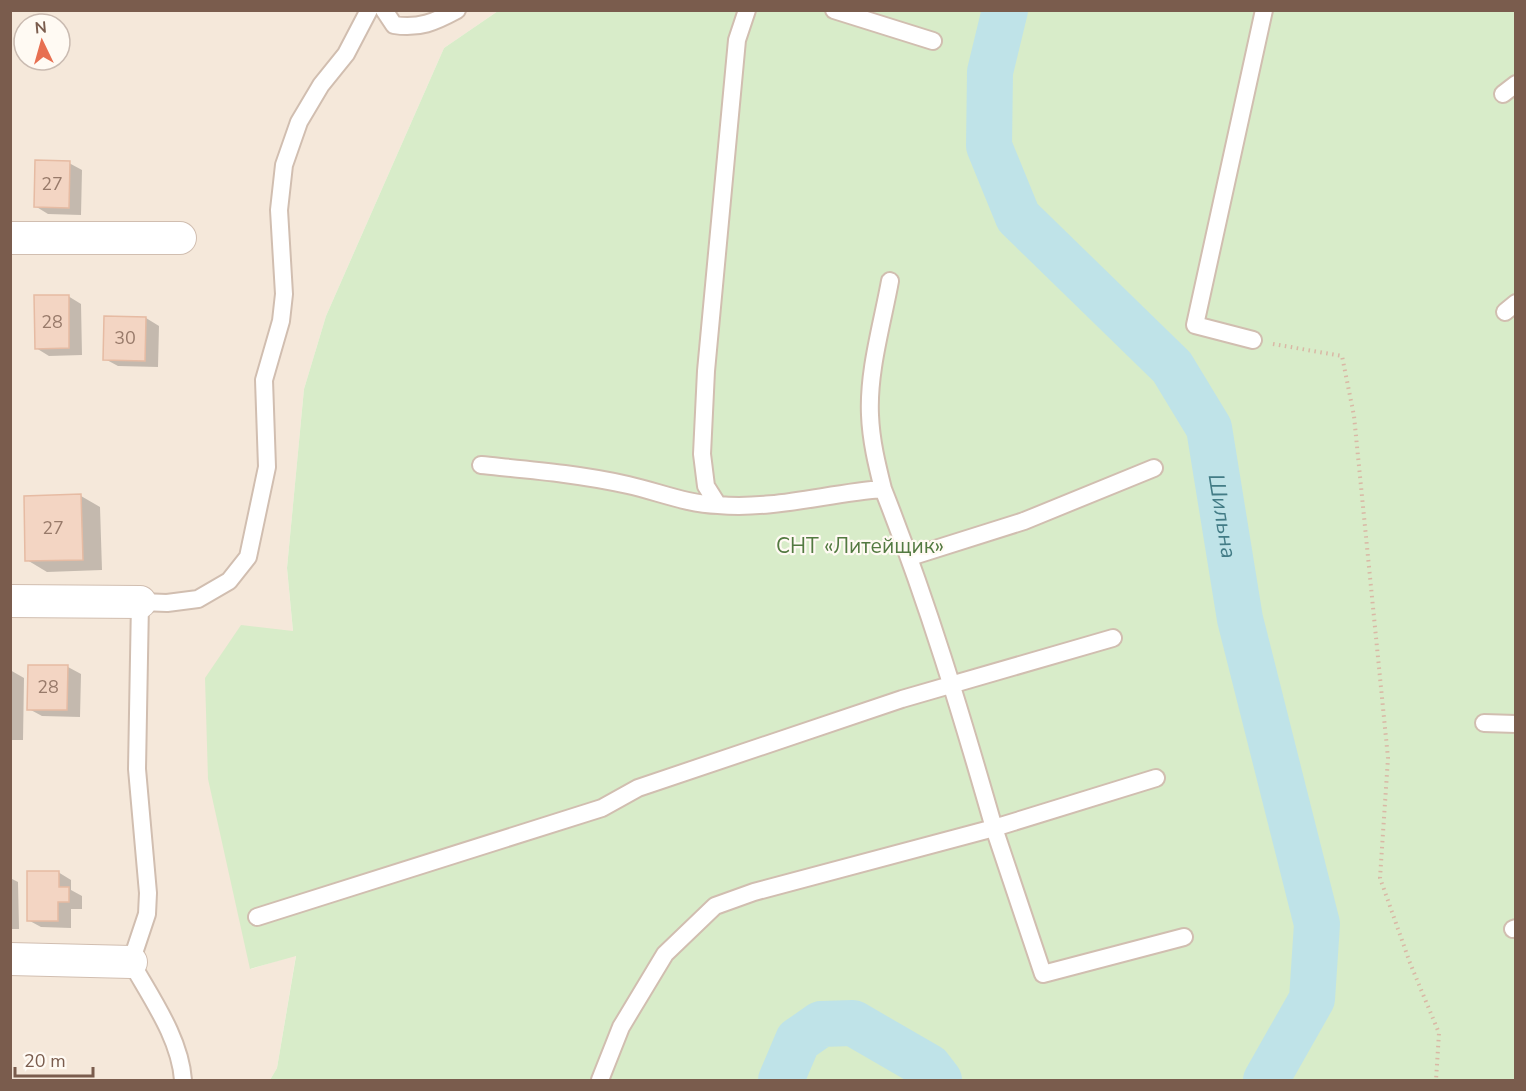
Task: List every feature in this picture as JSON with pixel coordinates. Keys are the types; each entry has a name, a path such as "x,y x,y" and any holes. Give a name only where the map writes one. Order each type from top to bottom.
{"street":[{"path":"10,238 180,238"},
{"path":"10,601 140,602"},
{"path":"10,959 131,962"}],"lane":[{"path":"183,1080 170,1034 131,962 147,914 148,893 137,768 140,602 166,603 198,599 229,581 248,557 267,467 264,380 281,321 284,294 279,210 284,165 299,122 321,85 346,54 369,10"},
{"path":"384,10 394,25 412,27 430,24 457,10"},
{"path":"718,505 706,486 702,454 706,371 737,40 747,10"},
{"path":"834,10 933,41"},
{"path":"1253,340 1195,325 1264,10"},
{"path":"890,281 871,385 870,414 874,453 883,489 910,557 954,686 994,828 1043,974 1184,937"},
{"path":"481,465 564,474 628,485 697,504 738,507 794,503 848,491 883,489"},
{"path":"910,557 1024,520 1154,468"},
{"path":"257,917 602,808 638,788 902,699 954,686 1113,638"},
{"path":"1484,723 1515,724"},
{"path":"600,1080 621,1027 664,954 715,906 754,891 994,828 1156,778"}],"path":[{"path":"1253,340 1342,356 1354,416 1388,758 1380,878 1410,963 1439,1033 1436,1080"}],"shaded area":[{"path":"10,11 498,11 444,48 326,316 304,389 287,568 293,631 251,969 296,955 277,1068 270,1080 11,1080"}],"green space":[{"name":"СНТ «Литейщик»","path":"498,11 1515,11 1515,1080 270,1080 277,1068 296,956 250,969 208,779 205,678 241,625 293,631 287,568 304,389 326,316 444,48"}],"building":[{"path":"35,160 70,161 69,208 34,207"},
{"path":"34,295 69,295 69,348 35,349"},
{"path":"104,316 146,317 145,361 103,360"},
{"path":"81,494 83,560 25,561 24,496"},
{"path":"28,665 68,665 67,710 27,710"},
{"path":"27,871 59,871 59,887 69,887 69,902 58,902 58,921 27,921"}],"waterway":[{"name":"Шильна","path":"1005,10 990,72 989,146 1018,217 1172,367 1209,428 1240,619 1317,924 1312,999 1266,1080"},
{"name":"Шильна","path":"781,1080 798,1040 821,1024 853,1023 929,1067 939,1080"}]}
